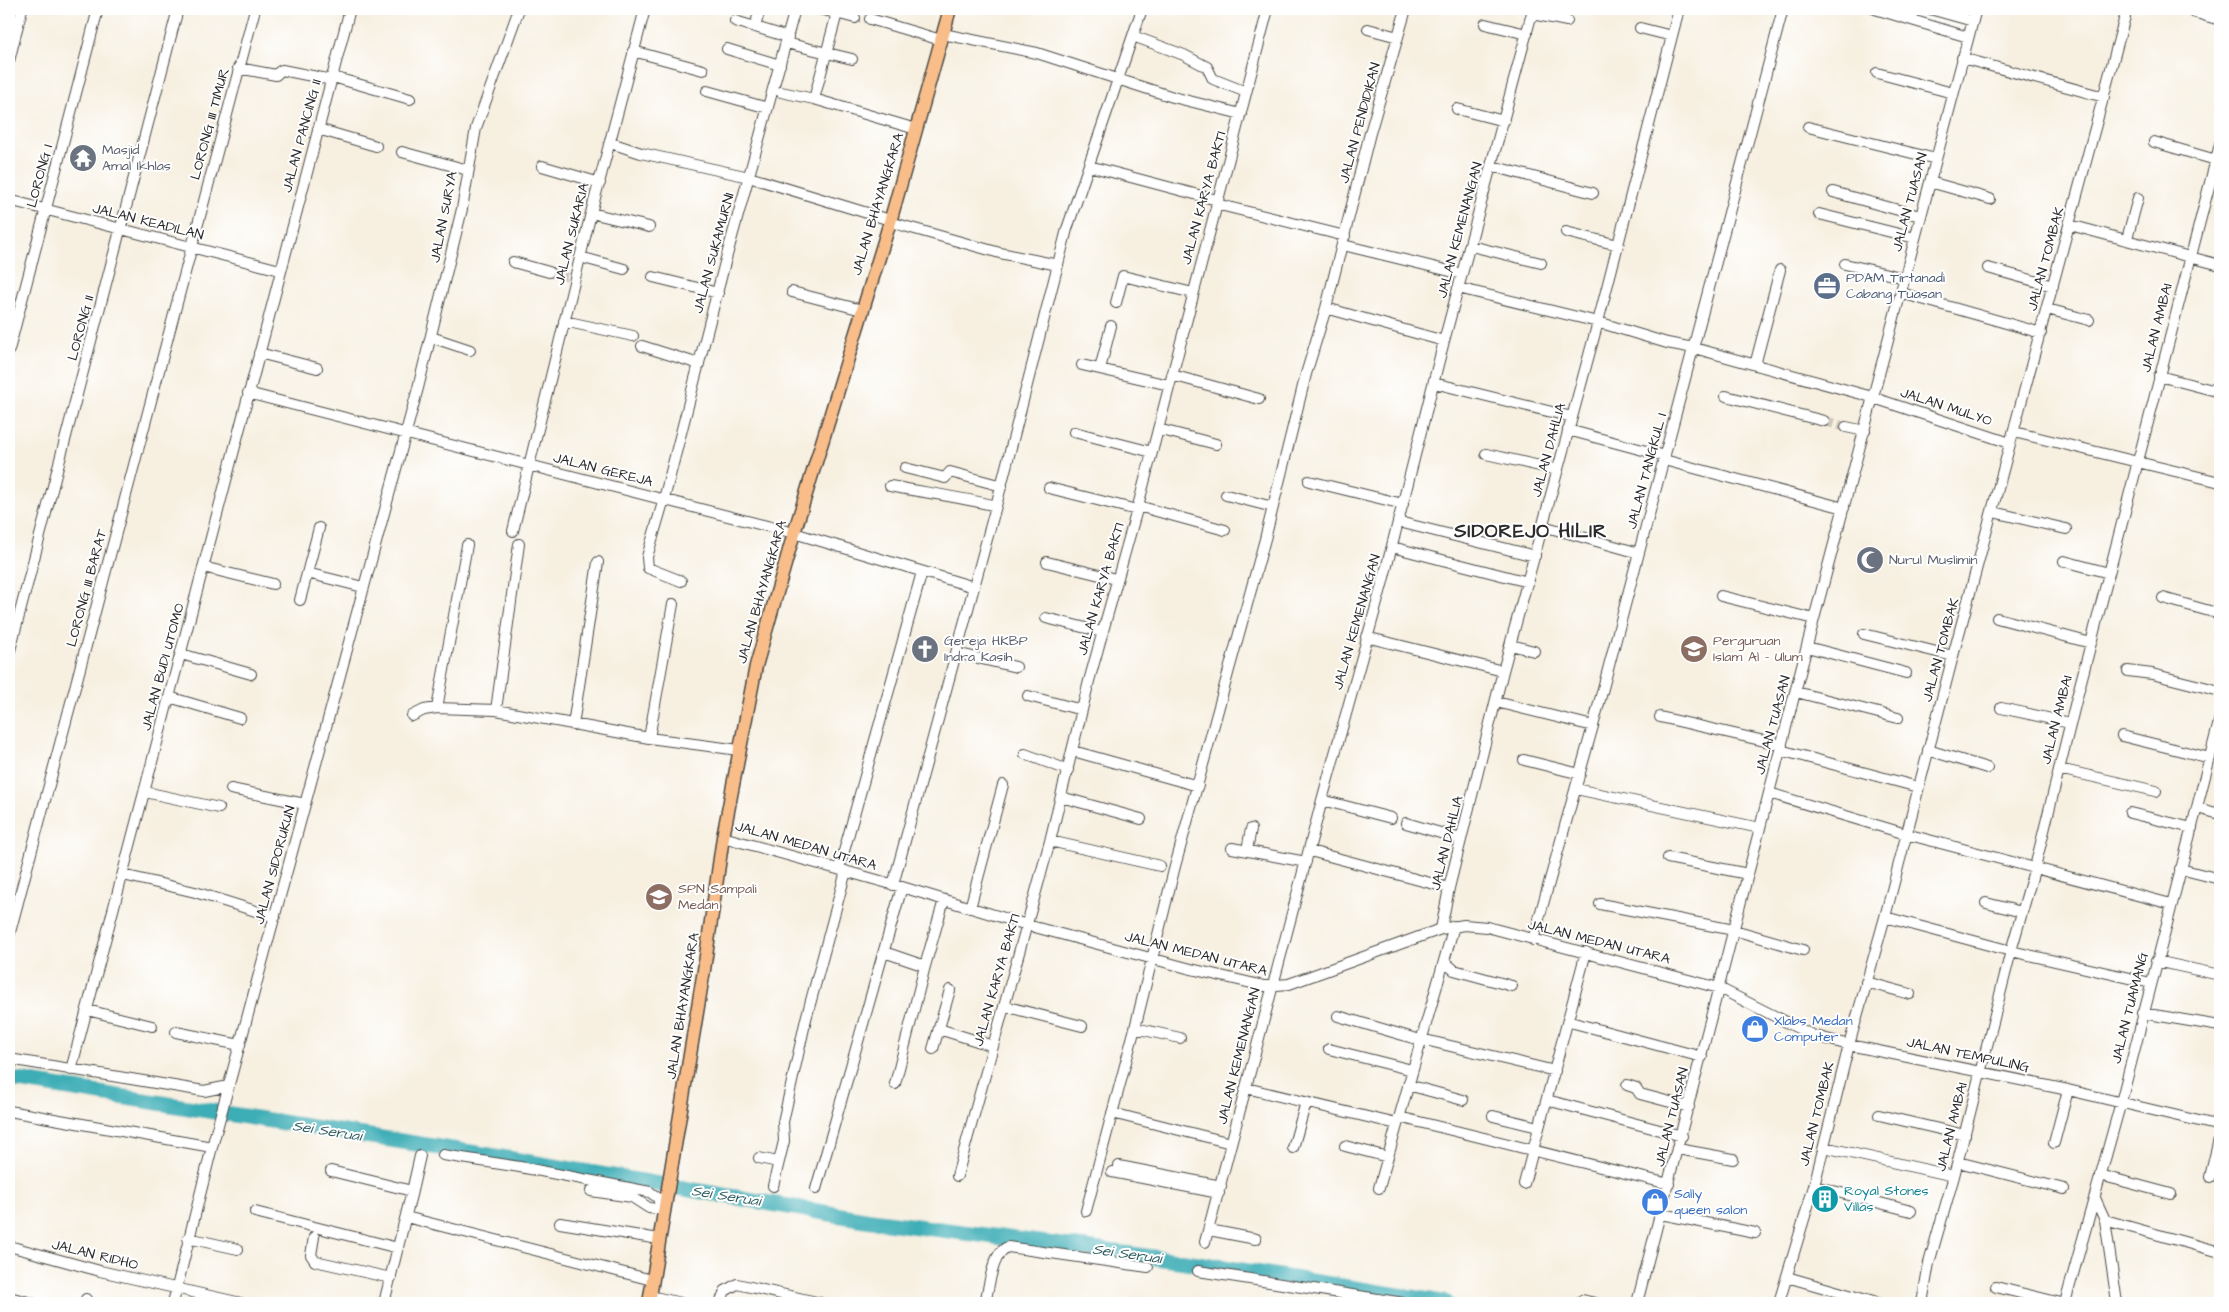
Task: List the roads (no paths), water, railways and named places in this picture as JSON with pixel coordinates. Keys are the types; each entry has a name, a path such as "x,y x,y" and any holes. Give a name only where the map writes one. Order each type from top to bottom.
{"main road":[{"name":"JALAN BHAYANGKARA","path":"649,1299 704,970 723,837 763,637 890,221 950,9"}],"street":[{"path":"9,61 22,9"},
{"name":"LORONG I","path":"9,350 98,9"},
{"name":"LORONG II","path":"9,654 178,9"},
{"name":"LORONG III TIMUR","path":"192,248 255,9"},
{"name":"JALAN PANCING II","path":"280,270 350,9"},
{"name":"JALAN SURYA","path":"405,434 462,209 476,128 519,9"},
{"name":"JALAN SUKARIA","path":"513,531 564,321 571,277 580,257 645,9"},
{"path":"755,27 760,9"},
{"path":"819,9 855,18"},
{"path":"816,1188 884,952 898,886 956,653 1002,486 1067,229 1142,9"},
{"name":"JALAN KARYA BAKTI","path":"957,1176 1050,841 1102,632 1138,508 1268,9"},
{"name":"JALAN PENDIDIKAN","path":"1344,240 1370,133 1406,9"},
{"name":"JALAN DAHLIA","path":"1441,929 1449,888 1503,672 1598,322 1679,9"},
{"name":"JALAN TANGKUL I","path":"1533,940 1576,789 1665,458 1782,9"},
{"path":"1875,9 1968,37"},
{"path":"1930,9 1973,21"},
{"name":"JALAN TUASAN","path":"1637,1303 1682,1136 1814,620 1976,9"},
{"name":"JALAN TOMBAK","path":"1780,1299 1814,1186 1849,1045 1885,917 1918,787 2127,9"},
{"path":"1533,11 1567,21"},
{"name":"JALAN KEMENANGAN","path":"1205,1242 1322,800 1399,522 1444,341 1533,11"},
{"name":"JALAN SUKAMURNI","path":"681,581 652,570 646,564 794,12"},
{"path":"814,99 836,17 832,12"},
{"path":"2192,12 2220,20"},
{"path":"870,19 942,37 1037,53 1173,97 1241,114"},
{"path":"735,21 787,40 852,59"},
{"path":"1485,24 1526,34"},
{"path":"1640,28 1672,36"},
{"path":"1368,29 1398,37"},
{"path":"1133,36 1184,55 1208,68 1213,79 1246,92"},
{"path":"727,49 780,65"},
{"path":"634,51 703,70"},
{"path":"1962,58 2104,97"},
{"path":"238,68 268,75 276,75 282,70 332,79 410,99"},
{"path":"1877,73 1953,93"},
{"path":"707,91 768,108"},
{"path":"781,92 814,99 916,129"},
{"path":"1458,108 1504,121"},
{"path":"1808,126 1936,159"},
{"path":"318,129 376,146"},
{"path":"2154,142 2216,160"},
{"path":"611,143 641,153 749,177 890,221 1000,252 1058,265"},
{"name":"JALAN AMBAI","path":"1922,1303 1929,1263 1958,1162 2011,951 2035,867 2070,723 2220,144"},
{"path":"402,152 468,170"},
{"path":"542,166 600,183"},
{"path":"1090,166 1462,274"},
{"path":"1492,166 1593,193"},
{"path":"1930,182 1990,198"},
{"path":"1833,192 1920,216"},
{"path":"2127,239 2138,198"},
{"name":"JALAN KEADILAN","path":"9,200 280,270"},
{"path":"591,213 649,227"},
{"path":"1819,214 1915,238"},
{"path":"2070,225 2220,264"},
{"path":"1566,232 1618,245"},
{"path":"1086,1211 1153,959 1174,870 1273,507 1306,374 1344,240"},
{"path":"1471,246 1540,263"},
{"name":"LORONG III BARAT","path":"9,936 192,248"},
{"path":"580,257 624,269"},
{"path":"513,262 549,272"},
{"path":"1846,264 1905,278"},
{"path":"1988,268 2053,286"},
{"name":"JALAN BUDI UTOMO","path":"71,1070 280,270"},
{"path":"1755,365 1780,270"},
{"path":"1116,303 1123,276 1193,294"},
{"path":"653,278 718,293"},
{"name":"JALAN MULYO","path":"1458,288 1598,322 1667,343 1694,348 1873,398 2010,443"},
{"path":"792,292 862,310"},
{"path":"1901,293 2041,333"},
{"path":"1326,308 1444,341"},
{"path":"2047,309 2089,320"},
{"path":"564,321 633,336"},
{"path":"1100,369 1111,326"},
{"path":"431,337 470,350"},
{"path":"642,346 699,364"},
{"path":"259,353 317,368"},
{"path":"1082,365 1170,380 1259,399"},
{"path":"2159,376 2220,392"},
{"path":"1434,383 1572,417"},
{"name":"JALAN GEREJA","path":"248,393 794,533 974,587"},
{"path":"1726,396 1824,421"},
{"path":"1846,427 1865,432"},
{"path":"1158,429 1216,444"},
{"path":"1568,430 1844,508"},
{"path":"1074,432 1152,452"},
{"path":"2014,432 2220,482"},
{"name":"JALAN SIDORUKUN","path":"173,1303 212,1147 405,434"},
{"path":"1486,454 1558,470"},
{"path":"905,468 945,478 950,472 1002,486"},
{"path":"1309,481 1403,504"},
{"path":"890,486 943,496 952,495 996,506"},
{"path":"1049,488 1225,530"},
{"path":"1226,495 1273,507"},
{"path":"1993,512 2066,529"},
{"path":"1399,522 1535,556"},
{"path":"1542,526 1639,554"},
{"path":"300,600 319,528"},
{"path":"496,710 519,544"},
{"path":"437,708 467,545"},
{"path":"1392,548 1528,582"},
{"path":"2064,561 2109,573"},
{"path":"573,724 598,562"},
{"path":"1047,562 1116,579"},
{"path":"203,567 273,584"},
{"path":"773,1186 784,1140 784,1122 806,1019 843,870 922,572"},
{"path":"307,573 363,587"},
{"path":"1721,596 1814,620"},
{"path":"2163,598 2220,614"},
{"path":"650,738 673,604"},
{"path":"1046,618 1102,632"},
{"path":"1997,618 2091,643"},
{"path":"1864,634 1953,656"},
{"path":"1366,637 1503,672"},
{"path":"1511,645 1534,651"},
{"path":"1807,647 1906,673"},
{"path":"956,653 1016,667"},
{"path":"181,654 251,674"},
{"path":"2128,671 2152,674 2220,691"},
{"path":"1796,692 1898,718"},
{"path":"1028,696 1082,710"},
{"path":"169,697 240,718"},
{"path":"1496,702 1593,726"},
{"path":"412,716 424,710 437,708 496,710 650,738 739,750"},
{"path":"2001,708 2070,723"},
{"path":"1660,717 1781,748 1918,787"},
{"name":"JALAN TUAMANG","path":"2063,1303 2121,1102 2150,982 2220,721"},
{"path":"2122,736 2210,758"},
{"path":"1928,750 1987,768"},
{"path":"1073,751 1198,786"},
{"path":"1025,754 1068,770"},
{"path":"1524,760 1580,774"},
{"path":"2059,769 2156,791"},
{"path":"970,908 1003,785"},
{"path":"231,789 305,804"},
{"path":"1576,789 1760,828"},
{"path":"144,792 219,808"},
{"path":"1769,792 1906,834 2171,904"},
{"path":"1061,797 1141,819"},
{"path":"1322,800 1391,818"},
{"path":"2197,808 2220,814"},
{"path":"2130,813 2192,828"},
{"path":"1406,823 1461,839"},
{"path":"1247,850 1251,829"},
{"name":"JALAN MEDAN UTARA","path":"723,837 843,870 1027,925 1231,980 1272,986 1289,984 1441,929 1475,925 1586,952 1719,988"},
{"path":"1050,841 1160,866"},
{"path":"1232,848 1306,862"},
{"path":"1310,851 1449,888"},
{"path":"1668,858 1748,874"},
{"path":"2180,868 2220,879"},
{"path":"123,875 194,892 275,916"},
{"path":"895,1084 944,900"},
{"path":"1986,903 2022,912"},
{"path":"1600,904 1734,930 1803,950"},
{"path":"1885,917 2011,951 2150,982"},
{"path":"1379,1188 1454,926"},
{"path":"884,952 925,966"},
{"path":"1524,1184 1538,1127 1572,1018 1586,952"},
{"path":"1444,961 1454,970 1512,986"},
{"path":"2156,961 2220,975"},
{"path":"1866,982 1910,994"},
{"name":"JALAN TEMPULING","path":"1719,988 1812,1035 1849,1045 2068,1090 2220,1126"},
{"path":"933,1049 950,990"},
{"path":"1004,1006 1082,1026"},
{"path":"87,1010 152,1026"},
{"path":"2142,1013 2220,1026"},
{"path":"1338,1016 1421,1039 1555,1071"},
{"path":"1572,1018 1630,1030"},
{"path":"1572,1018 1702,1057"},
{"path":"1135,1028 1180,1038"},
{"path":"939,1029 993,1046"},
{"path":"176,1032 240,1045"},
{"path":"1329,1049 1412,1070"},
{"path":"9,1058 204,1091 228,1089"},
{"path":"1408,1085 1463,1100"},
{"path":"1627,1085 1636,1088 1640,1094 1689,1107"},
{"path":"1246,1088 1532,1151 1669,1184"},
{"path":"2054,1143 2068,1090"},
{"path":"1547,1100 1682,1136"},
{"path":"1293,1148 1306,1102"},
{"path":"9,1111 212,1147"},
{"path":"1112,1113 1231,1143"},
{"path":"1879,1115 1965,1135"},
{"path":"1493,1116 1538,1127"},
{"path":"2210,1177 2220,1135"},
{"path":"1345,1146 1388,1157"},
{"path":"1824,1147 1954,1176"},
{"path":"1678,1149 1733,1159"},
{"path":"443,1155 520,1167 650,1192 664,1206 649,1208 632,1197 591,1191"},
{"path":"384,1303 420,1156"},
{"path":"759,1158 778,1162"},
{"path":"1958,1162 2064,1189"},
{"path":"1115,1169 1220,1189"},
{"path":"331,1171 412,1191"},
{"path":"2100,1175 2171,1194"},
{"path":"1814,1186 1911,1211"},
{"path":"2094,1198 2105,1220 2117,1303"},
{"path":"256,1212 398,1248"},
{"path":"1661,1214 1754,1233"},
{"path":"406,1217 652,1280"},
{"path":"2105,1220 2220,1252"},
{"path":"560,1223 659,1239"},
{"path":"1209,1230 1256,1240"},
{"path":"314,1237 311,1256 315,1261 391,1278"},
{"path":"188,1238 238,1249"},
{"name":"JALAN RIDHO","path":"9,1246 176,1289 241,1303"},
{"path":"985,1303 996,1258 1005,1247 1013,1246 1148,1267"},
{"path":"1198,1271 1404,1303"},
{"path":"1787,1277 1877,1303"},
{"path":"720,1303 725,1292 738,1284 821,1303"},
{"path":"1996,1287 2063,1303"},
{"path":"9,1297 32,1303"},
{"path":"649,1299 681,1303"},
{"path":"1582,1300 1594,1303"}],"waterway":[{"name":"Sei Seruai","path":"9,1079 487,1155 868,1220 1189,1262 1446,1303"}],"tunnel":[{"path":"549,272 567,276"},
{"path":"1824,421 1846,427"}],"place":[{"name":"Masjid Amal Ikhlas","path":"83,158"},
{"name":"PDAM Tirtanadi Cabang Tuasan","path":"1827,286"},
{"name":"Nurul Muslimin","path":"1870,560"},
{"name":"Gereja HKBP Indra Kasih","path":"925,649"},
{"name":"Perguruan Islam Al - Ulum","path":"1694,649"},
{"name":"SPN Sampali Medan","path":"659,897"},
{"name":"Xlabs Medan Computer","path":"1755,1029"},
{"name":"Royal Stones Villas","path":"1825,1199"},
{"name":"Sally queen salon","path":"1655,1202"}],"district":[{"name":"SIDOREJO HILIR","path":"1531,531"}]}
